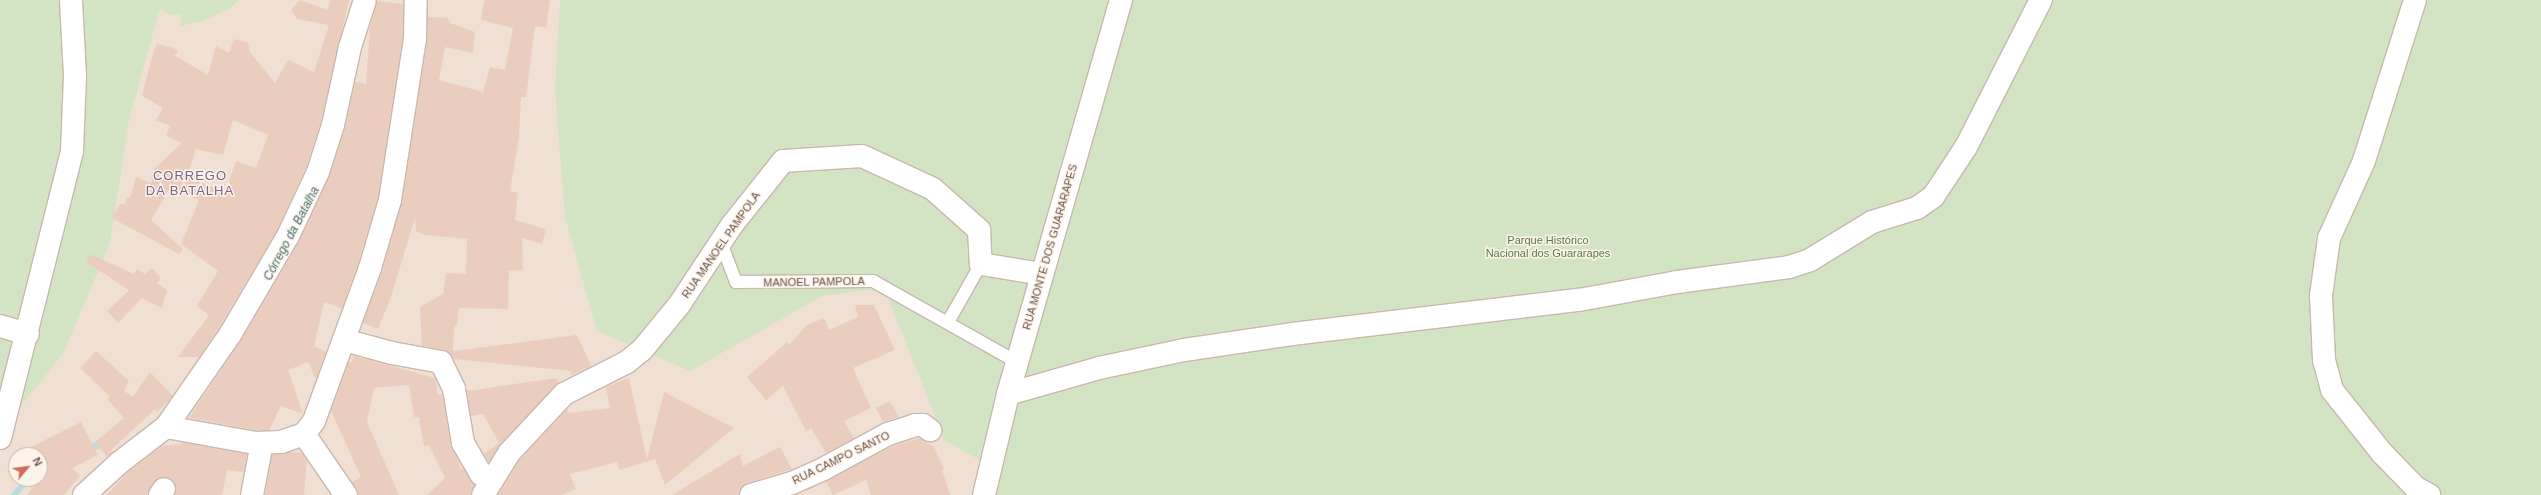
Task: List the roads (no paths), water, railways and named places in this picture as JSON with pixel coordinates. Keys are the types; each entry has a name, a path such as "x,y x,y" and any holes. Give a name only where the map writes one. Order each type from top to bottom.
{"street":[{"path":"0,438 28,334 72,151 75,75 71,0"},
{"path":"84,495 119,463 166,427 231,333 288,236 318,172 333,125 350,47 365,0"},
{"path":"166,427 262,443 281,442 304,434 314,421 370,268 390,200 415,39 416,0"},
{"name":"RUA MONTE DOS GUARARAPES","path":"984,495 1008,394 1121,0"},
{"path":"1008,394 1099,368 1184,350 1292,334 1580,300 1677,282 1789,267 1810,260 1872,222 1918,208 1933,197 1966,147 2041,0"},
{"path":"2415,0 2364,161 2329,238 2321,296 2324,360 2332,390 2382,454 2416,488 2429,495"},
{"name":"RUA MANOEL PAMPOLA","path":"488,487 509,453 564,394 627,362 642,350 679,305 720,243 783,161 862,156 933,189 979,230 981,264"},
{"path":"981,264 1042,274"},
{"path":"0,326 28,334"},
{"path":"347,330 392,353 441,362 454,389 463,443 488,487"},
{"name":"RUA CAMPO SANTO","path":"751,495 792,483 825,468 888,434 915,425 923,425 930,430"},
{"path":"304,434 346,495"},
{"path":"252,495 262,443"}],"lane":[{"name":"MANOEL PAMPOLA","path":"720,243 736,282 873,281 1017,362"},
{"path":"948,322 981,264"}],"waterway":[{"name":"Córrego da Batalha","path":"85,445 106,447"},
{"name":"Córrego da Batalha","path":"14,495 21,487"}],"district":[{"name":"CORREGO DA BATALHA","path":"190,184"}],"park label":[{"name":"Parque Histórico Nacional dos Guararapes","path":"1548,247"}]}
